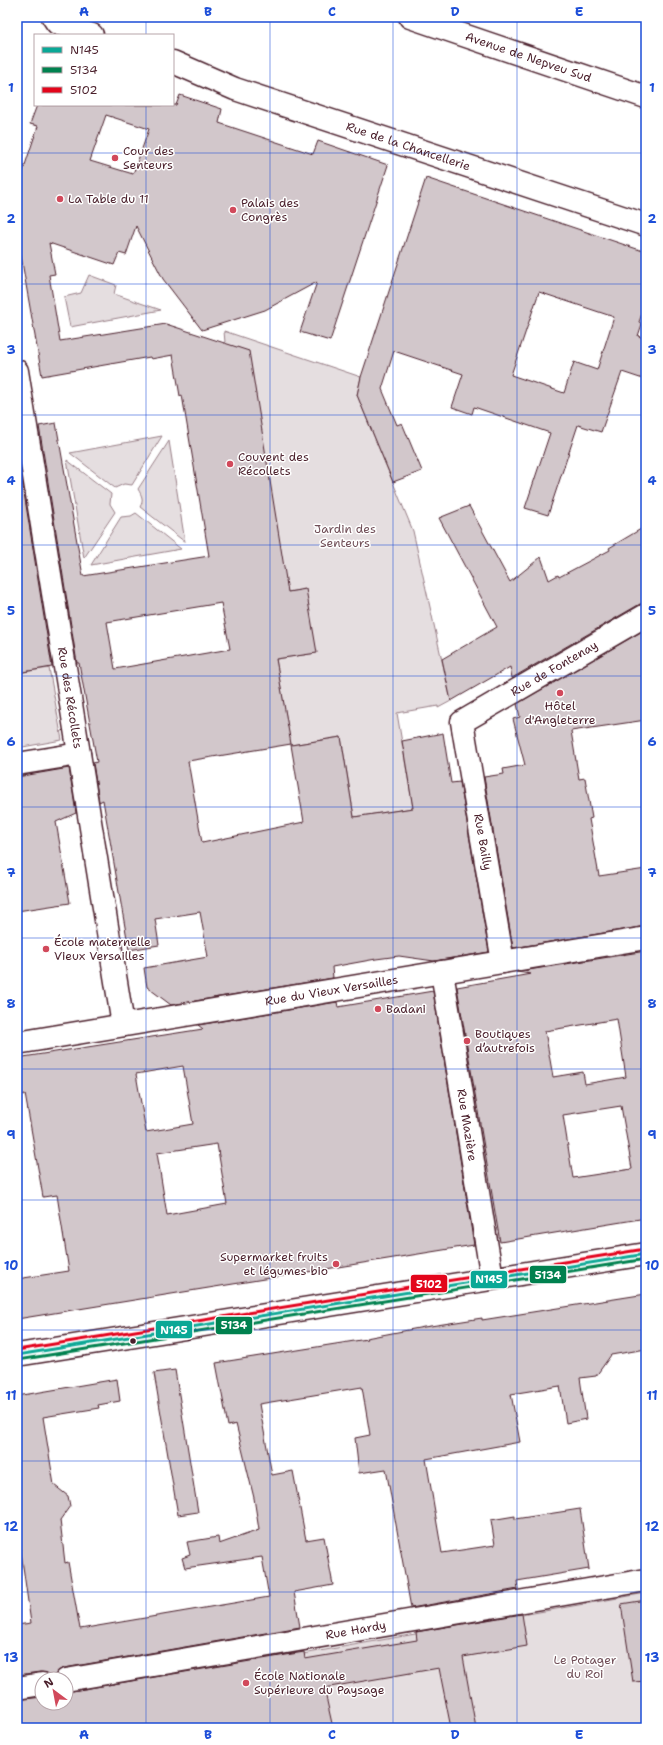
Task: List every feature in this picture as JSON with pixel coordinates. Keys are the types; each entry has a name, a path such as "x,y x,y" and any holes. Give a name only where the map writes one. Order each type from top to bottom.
{"street":[{"path":"53,17 57,23 89,34"},
{"name":"Avenue de Nepveu Sud","path":"410,17 646,97"},
{"name":"Rue de la Chancellerie","path":"174,62 235,88 646,225"},
{"name":"Rue des Récollets","path":"17,371 20,402 123,1025"},
{"name":"Rue de Fontenay","path":"462,722 646,615"},
{"name":"Rue Bailly","path":"462,722 503,962"},
{"path":"17,764 79,754"},
{"name":"Rue du Vieux Versailles","path":"17,1043 646,938"},
{"name":"Rue Mazière","path":"442,972 492,1278"},
{"path":"17,1355 646,1254"},
{"name":"Rue Hardy","path":"74,1679 646,1580"},
{"path":"17,1688 34,1685"}],"green space":[{"path":"89,275 116,285 114,294 161,310 70,327 64,297 81,293"},
{"name":"Jardin des Senteurs","path":"224,331 361,377 357,395 413,531 451,701 438,708 438,706 397,713 413,808 354,817 341,737 291,745 276,659 316,653 305,589 288,592 225,343"},
{"path":"162,436 132,485 124,484 115,488 70,453"},
{"path":"169,441 185,542 140,507 142,498 138,489"},
{"path":"67,460 111,494 110,504 115,512 84,558"},
{"path":"136,513 181,549 91,565 121,517 131,516"},
{"path":"49,668 62,740 17,748 17,673"},
{"name":"Le Potager du Roi","path":"646,1593 646,1728 189,1728 179,1676"}],"building":[{"path":"180,95 222,109 219,123 313,154 318,141 388,165 330,341 300,332 317,282 265,310 202,330 163,279 136,226 126,255 119,253 114,265 49,243 55,274 49,275 60,341 166,324 249,351 288,592 306,589 317,653 276,659 291,744 188,761 202,843 304,822 291,745 341,737 354,817 413,808 402,741 443,733 451,783 460,782 489,952 434,961 399,956 376,959 332,967 333,978 171,1005 147,987 144,968 208,957 200,912 155,919 159,945 129,950 103,800 99,802 93,763 97,762 79,663 77,663 39,426 56,423 83,576 209,556 182,395 180,396 173,355 151,359 150,357 42,376 17,233 17,174 22,174 38,126 30,124 37,106 176,105","holes":["106,115 149,129 133,174 90,161","221,603 230,649 115,669 107,622"]},
{"path":"426,178 646,252 646,302 639,322 642,324 638,336 646,339 646,380 622,372 601,432 578,425 548,515 525,508 550,433 474,407 472,414 452,407 463,374 394,351 382,389 397,425 402,423 422,471 393,482 357,395 361,377","holes":["539,292 614,317 597,370 574,362 564,393 511,375"]},
{"path":"17,449 52,667 17,673"},
{"path":"469,506 510,582 541,557 549,580 558,575 559,577 610,550 609,548 646,526 646,603 640,604 512,678 510,667 451,701 442,659 497,627 439,518"},
{"path":"646,629 646,720 571,731 579,779 585,778 592,818 589,819 599,876 646,869 646,926 513,948 484,777 504,774 503,769 525,765 513,719 520,717 517,704"},
{"path":"69,768 76,813 56,822 70,903 17,911 17,777"},
{"path":"646,951 646,1218 500,1242 457,987 531,974 516,972","holes":["617,1019 626,1077 585,1084 583,1072 553,1077 545,1031","621,1106 632,1169 573,1178 563,1115"]},
{"path":"433,991 474,1245 17,1319 17,1279 69,1271 57,1195 43,1197 25,1094 17,1096 17,1058 203,1029 198,1025 337,1002 338,1007","holes":["183,1066 193,1124 146,1132 136,1074","217,1144 227,1204 167,1215 157,1153"]},
{"path":"646,1294 646,1349 611,1355 596,1376 580,1378 586,1419 566,1423 560,1386 511,1394 520,1442 426,1459 442,1553 495,1545 491,1520 515,1516 515,1519 580,1509 589,1569 517,1581 518,1589 411,1608 386,1469 359,1473 355,1438 370,1435 362,1387 259,1404 272,1475 293,1471 306,1540 324,1537 333,1585 294,1592 300,1627 64,1668 58,1671 34,1671 34,1673 17,1675 17,1625 31,1623 20,1545 17,1545 17,1396 117,1379 120,1401 98,1405 99,1408 43,1417 54,1485 68,1496 70,1506 60,1520 65,1563 68,1562 80,1629 269,1597 262,1557 185,1568 182,1558 190,1555 187,1542 218,1537 219,1544 259,1530 254,1498 236,1424 228,1426 216,1363 367,1339 366,1338 424,1327 482,1318 482,1320"},
{"path":"175,1370 198,1512 178,1515 154,1373"},
{"path":"646,1600 646,1681 633,1682 621,1604"},
{"path":"522,1614 527,1646 463,1657 476,1728 451,1728 439,1668 324,1688 333,1728 17,1728 17,1700 34,1698 34,1711 74,1711 74,1691 304,1652 305,1659 417,1640 416,1632"}],"transit line":[{"name":"5102","path":"17,1350 645,1249"},
{"name":"N145","path":"17,1355 646,1254"},
{"name":"5134","path":"18,1360 646,1259"}],"place":[{"name":"Cour des Senteurs","path":"115,158"},
{"name":"La Table du 11","path":"60,199"},
{"name":"Palais des Congrès","path":"233,210"},
{"name":"Couvent des Récollets","path":"230,464"},
{"name":"Hôtel d'Angleterre","path":"560,693"},
{"name":"École maternelle Vieux Versailles","path":"46,949"},
{"name":"Badani","path":"378,1009"},
{"name":"Boutiques d’autrefois","path":"467,1041"},
{"name":"Supermarket fruits et légumes bio","path":"336,1264"},
{"name":"École Nationale Supérieure du Paysage","path":"246,1683"}]}
